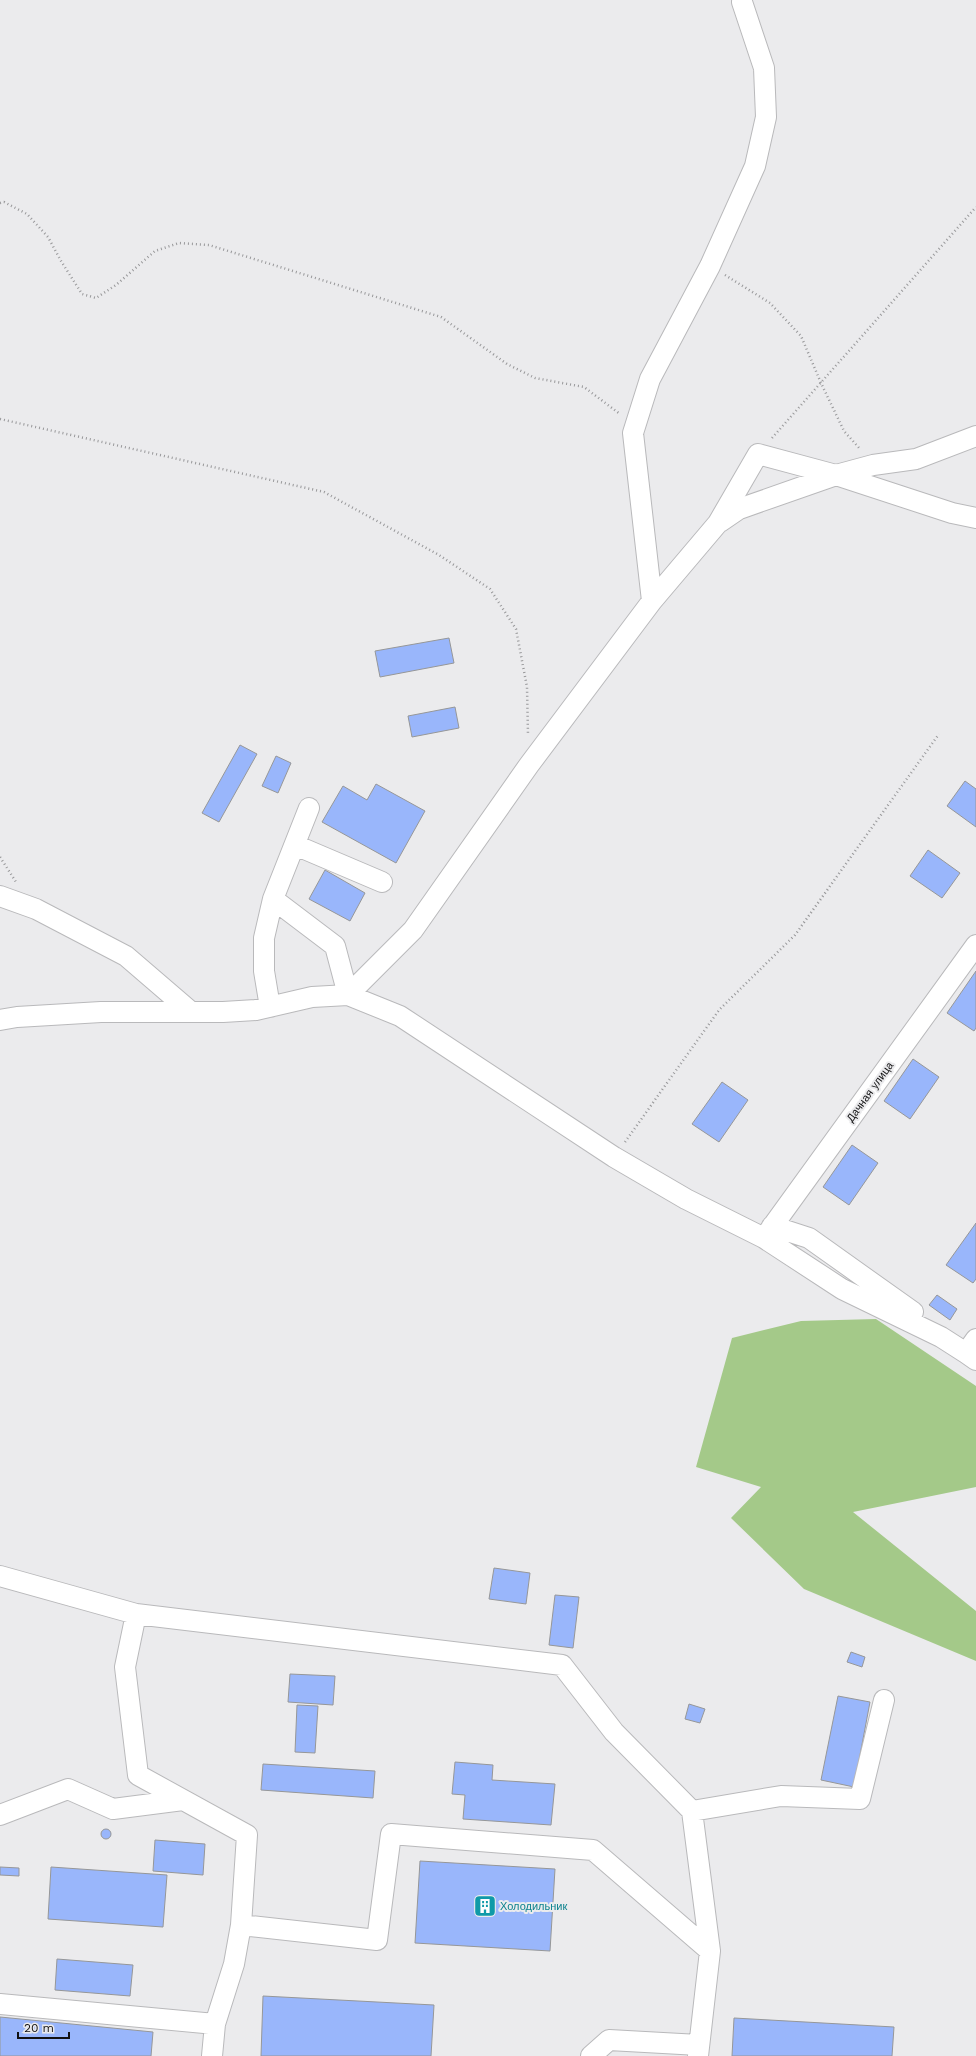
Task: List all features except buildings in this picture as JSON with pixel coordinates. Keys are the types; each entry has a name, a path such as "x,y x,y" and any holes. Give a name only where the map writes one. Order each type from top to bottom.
{"street":[{"path":"652,601 634,433 650,379 710,266 755,166 766,117 764,68 742,2"},
{"path":"718,523 739,509 836,474 873,465 916,460 976,436"},
{"path":"348,995 412,930 529,765 652,601 718,523 758,454 836,474 952,513 976,518"},
{"path":"270,1007 264,971 264,938 273,899 309,808"},
{"path":"295,845 382,882"},
{"path":"0,896 36,909 126,956 190,1011"},
{"path":"273,899 335,946 348,995"},
{"name":"Дачная улица","path":"768,1232 976,946"},
{"path":"0,1020 101,1012 223,1012 256,1010 312,997 348,995 400,1016 614,1157 686,1200 768,1232 842,1289 941,1337 973,1350"},
{"path":"0,1576 136,1614 562,1665 614,1732 692,1810 710,1951 698,2050 609,2040 592,2056"},
{"path":"136,1614 125,1667 138,1775 247,1835 241,1925 234,1964 215,2024 212,2056"},
{"path":"692,1810 781,1796 860,1799 884,1700"},
{"path":"0,1815 68,1789 112,1809 183,1800"},
{"path":"241,1925 377,1940 391,1834 593,1850 710,1951"},
{"path":"0,2004 215,2024"}],"path":[{"path":"0,202 4,202 27,214 48,237 82,294 96,298 116,285 156,251 179,243 209,245 441,317 507,364 535,378 584,387 618,411 634,433"},
{"path":"758,454 976,207"},
{"path":"710,266 770,303 801,336 820,383 844,431 873,465"},
{"path":"0,419 324,492 439,555 490,589 516,628 527,687 529,765"},
{"path":"614,1157 719,1010 795,935 939,734"}],"green space":[{"path":"876,1319 976,1386 976,1487 853,1512 976,1611 976,1661 804,1589 731,1518 761,1487 696,1467 732,1338 801,1321"}],"place":[{"name":"Холодильник","path":"485,1906"}]}
